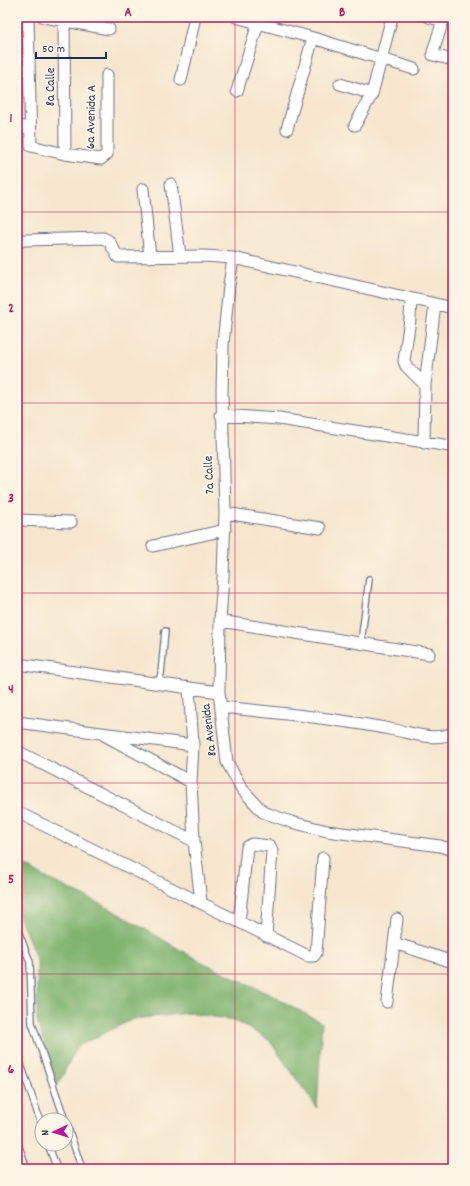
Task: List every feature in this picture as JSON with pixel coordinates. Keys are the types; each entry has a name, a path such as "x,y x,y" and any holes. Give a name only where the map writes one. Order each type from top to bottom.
{"street":[{"path":"17,126 30,128 28,17"},
{"path":"44,17 109,29"},
{"path":"181,80 196,17"},
{"path":"236,17 259,20 414,69"},
{"path":"354,125 372,94 392,17"},
{"path":"429,17 443,19 432,52 433,55 453,60"},
{"path":"237,91 259,20"},
{"name":"8a Calle","path":"64,21 65,154"},
{"path":"286,129 312,38"},
{"name":"6a Avenida A","path":"30,128 31,146 65,154 101,159 107,154 107,75"},
{"path":"340,84 372,94"},
{"path":"171,184 180,256"},
{"path":"143,189 150,257"},
{"path":"17,241 37,239 103,238 109,242 118,257 204,256 233,258 453,308"},
{"name":"7a Calle","path":"219,692 220,621 225,530 221,415 223,344 233,258"},
{"path":"411,299 410,319 404,361 406,366 425,385"},
{"path":"424,442 425,385 435,304"},
{"path":"221,415 279,419 450,446"},
{"path":"225,513 320,528"},
{"path":"17,520 71,522"},
{"path":"153,546 225,530"},
{"path":"220,621 429,654"},
{"name":"8a Avenida","path":"17,664 219,692 228,762 242,789 263,812 291,822 327,831 440,846 453,850"},
{"path":"189,688 193,745 191,782 194,841 201,902"},
{"path":"221,707 353,722 429,736 448,736 453,732"},
{"path":"17,722 97,731 193,745"},
{"path":"97,731 191,782"},
{"path":"127,747 129,736"},
{"path":"17,751 194,841"},
{"path":"17,812 308,956 314,956 316,953 323,858"},
{"path":"240,922 247,847 252,844 270,846 272,851 266,936"},
{"path":"387,1002 397,919"},
{"path":"394,943 453,962"}],"lane":[{"path":"361,643 369,579"},
{"path":"158,684 161,674 165,631"},
{"path":"17,928 30,962 32,1023 63,1112"},
{"path":"17,1052 37,1112"},
{"path":"17,1141 26,1169"},
{"path":"74,1145 82,1169"},
{"path":"51,1152 57,1169"}],"green space":[{"path":"17,860 44,877 109,908 196,959 275,997 322,1023 317,1108 269,1040 234,1020 189,1013 133,1019 78,1046 57,1086 37,1020 37,961 17,910"}]}
